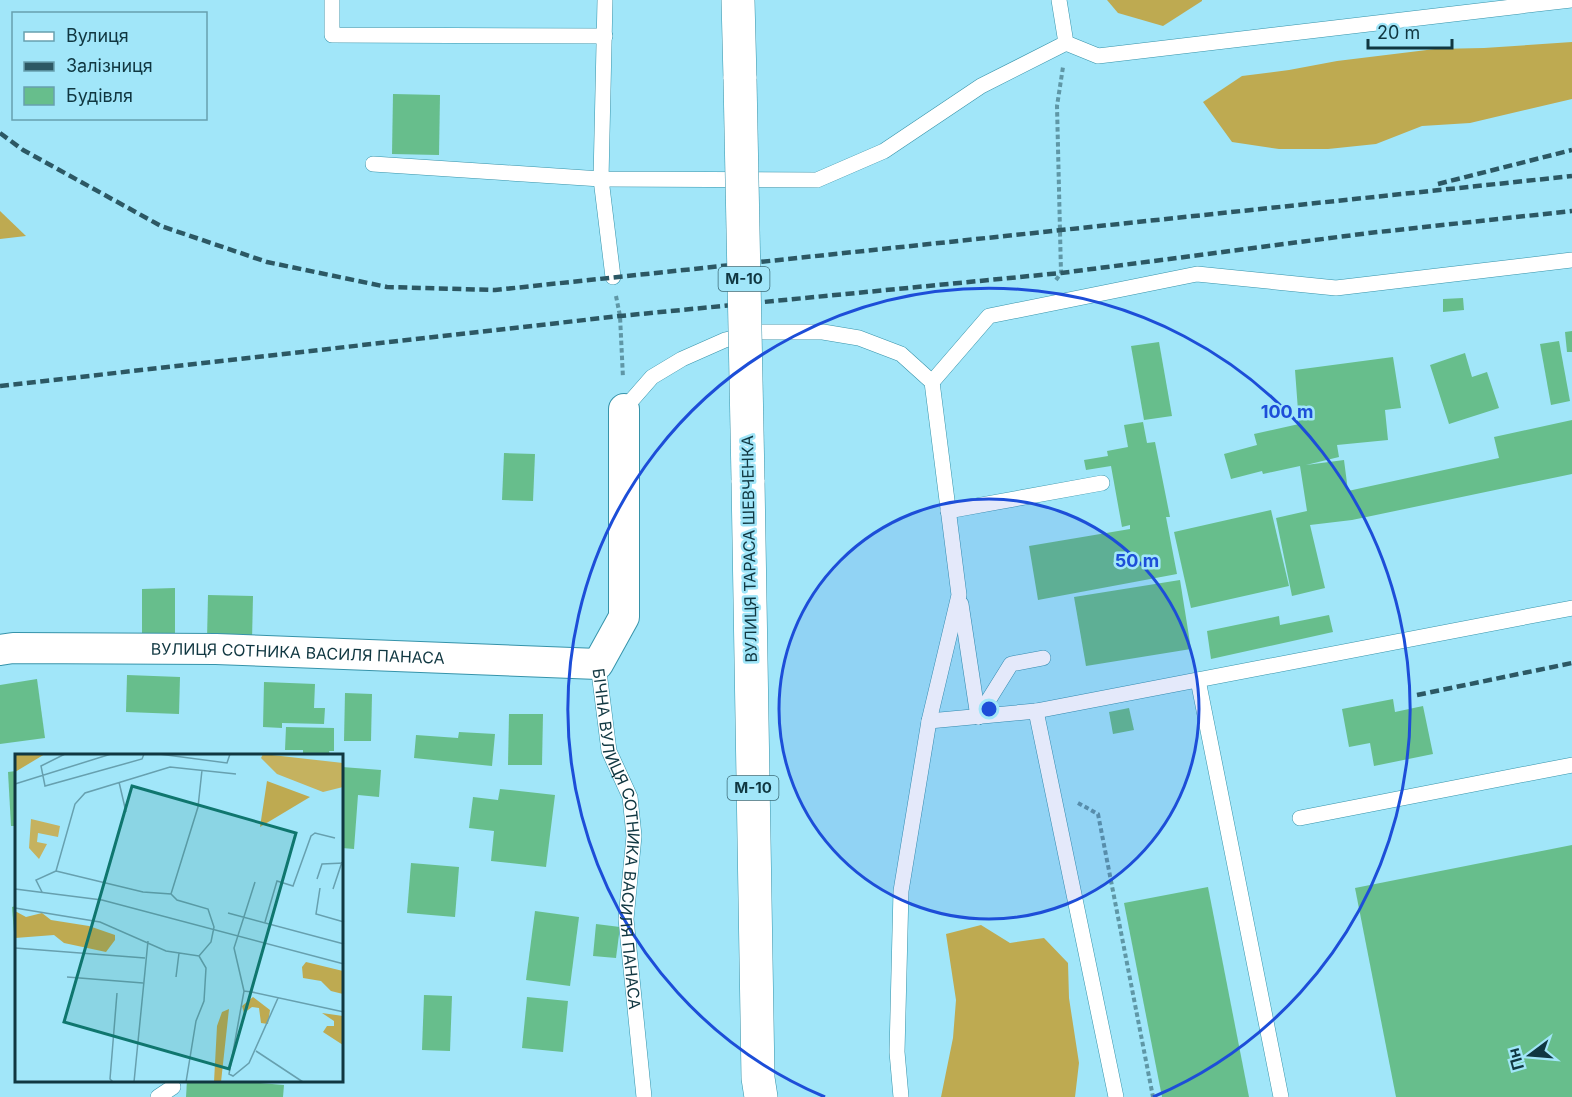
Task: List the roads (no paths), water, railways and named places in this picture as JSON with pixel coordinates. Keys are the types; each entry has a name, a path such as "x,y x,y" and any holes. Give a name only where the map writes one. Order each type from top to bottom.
{"main road":[{"name":"ВУЛИЦЯ ТАРАСА ШЕВЧЕНКА","path":"738,0 760,1097"}],"street":[{"name":"БІЧНА ВУЛИЦЯ СОТНИКА ВАСИЛЯ ПАНАСА","path":"598,664 624,617 624,409"},
{"name":"ВУЛИЦЯ СОТНИКА ВАСИЛЯ ПАНАСА","path":"0,650 13,648 216,649 598,664"}],"lane":[{"path":"332,0 332,35 605,36"},
{"path":"605,0 601,179 613,277"},
{"path":"1059,0 1066,43"},
{"path":"373,164 601,179 817,180 884,151 981,86 1066,43 1098,56 1571,0"},
{"path":"932,382 989,316 1197,274 1336,288 1572,260"},
{"path":"624,409 652,377 682,359 725,340 760,332 824,332 859,338 901,354 932,382 959,595 978,717"},
{"path":"948,511 1102,483"},
{"path":"901,1097 897,1052 901,891 929,721 959,595"},
{"path":"929,721 1036,711 1572,608"},
{"path":"978,717 1011,664 1043,658"},
{"name":"БІЧНА ВУЛИЦЯ СОТНИКА ВАСИЛЯ ПАНАСА","path":"598,664 609,751 630,797 634,836 626,919 644,1097"},
{"path":"1198,680 1281,1097"},
{"path":"1036,711 1116,1097"},
{"path":"1300,818 1572,765"},
{"path":"158,1097 173,1088"}],"railway":[{"path":"0,133 23,150 161,226 267,262 387,287 495,290 1572,176"},
{"path":"1438,184 1572,150"},
{"path":"0,386 620,316 1061,273 1369,233 1572,211"},
{"path":"1417,695 1572,663"}]}
